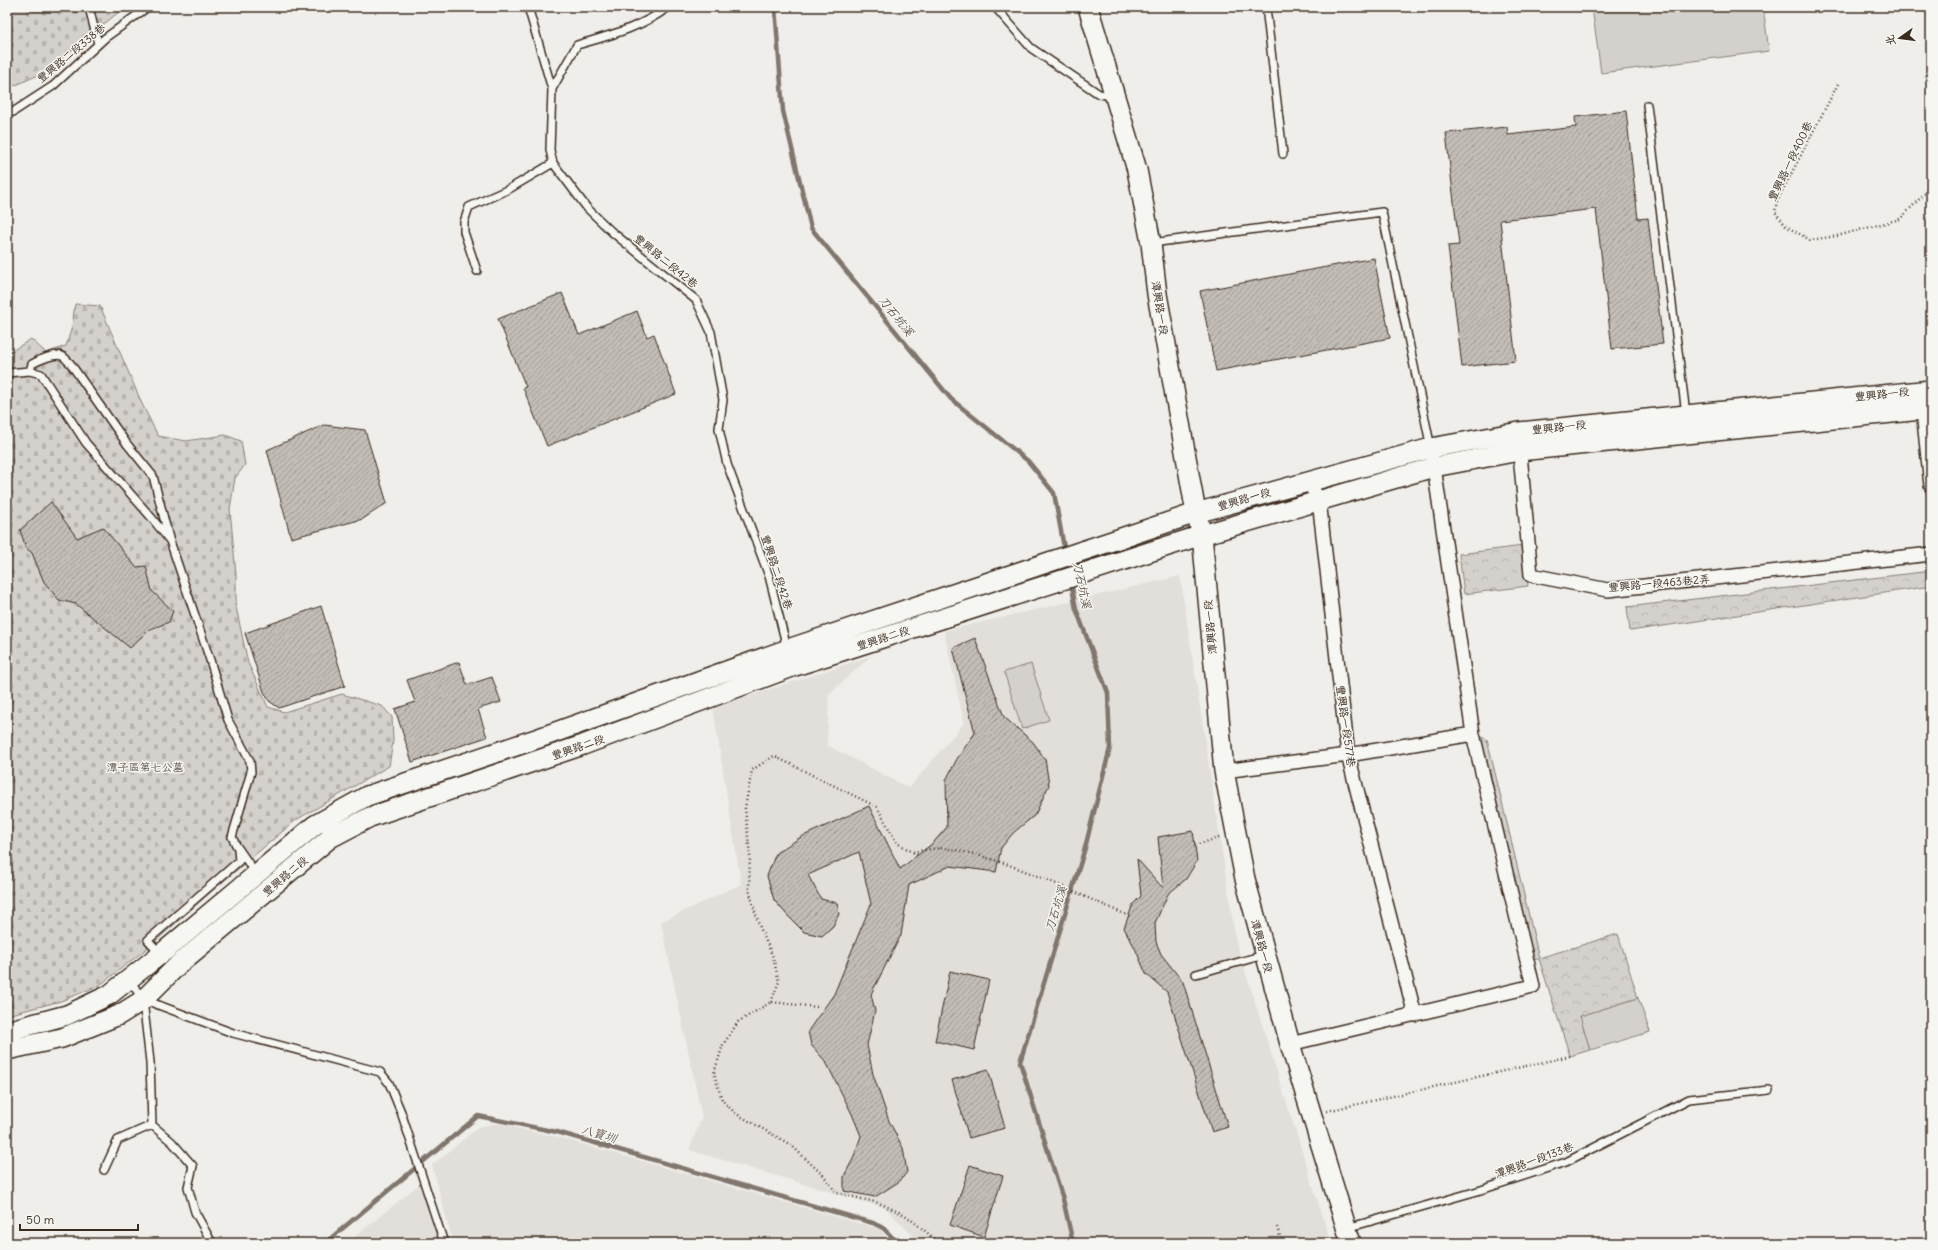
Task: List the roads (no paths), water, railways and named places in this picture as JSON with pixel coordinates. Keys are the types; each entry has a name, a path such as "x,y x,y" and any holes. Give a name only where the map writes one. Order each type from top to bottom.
{"street":[{"name":"潭興路一段","path":"1088,7 1137,170 1152,243 1157,294 1196,513 1202,535 1224,771 1245,879 1264,955 1349,1236"},
{"name":"豐興路一段","path":"1202,535 1434,467 1518,450 1687,423 1926,390"},
{"path":"1926,390 1931,486"},
{"name":"豐興路一段","path":"1196,513 1308,480 1431,448 1520,432 1926,409"},
{"name":"豐興路一段463巷2弄","path":"1520,432 1518,450 1531,575 1608,590 1931,554"},
{"path":"1290,1044 1533,986 1473,734 1431,448"},
{"name":"豐興路一段577巷","path":"1308,480 1319,500 1348,755 1415,1015"},
{"name":"豐興路二段","path":"7,1050 62,1038 119,1015 143,1000 180,964 330,838 370,817 583,745 790,658 1056,560 1196,513"},
{"name":"豐興路二段","path":"7,1032 67,1015 110,995 130,980 314,825 367,796 539,738 790,658 1061,581 1202,535"},
{"path":"1224,771 1348,755 1473,734"}],"lane":[{"path":"89,7 98,44"},
{"name":"豐興路二段338巷","path":"7,113 13,112 52,86 98,44 148,7"},
{"name":"豐興路二段42巷","path":"528,7 552,89 550,150 553,163 587,208 612,232 696,300 711,332 723,400 719,429 727,464 769,576 790,658"},
{"path":"552,89 577,45 606,37 656,17 668,7"},
{"path":"995,7 1031,48 1099,94 1115,96"},
{"path":"1266,7 1283,154"},
{"path":"1647,105 1687,423"},
{"path":"477,271 464,232 464,222 469,207 509,189 553,163"},
{"path":"1152,243 1382,212 1431,448"},
{"path":"30,371 32,364 38,360 58,355 63,356 70,363 127,444 153,476 170,541 210,660 228,720 250,761 251,772 232,837 238,849 256,874"},
{"path":"7,373 30,371 40,374 86,443 170,541"},
{"path":"161,954 148,940 239,861 238,849"},
{"path":"1196,974 1264,955"},
{"path":"130,980 143,1000 150,1062 152,1125 172,1142 193,1166 188,1187 195,1212 212,1243"},
{"path":"143,1000 233,1033 380,1072 389,1083 394,1095 444,1243"},
{"name":"潭興路一段133巷","path":"1349,1236 1566,1162 1690,1100 1769,1090"},
{"path":"104,1170 118,1140 152,1125"}],"waterway":[{"name":"刀石坑溪","path":"775,7 783,111 811,228 951,399 1028,461 1054,493 1065,553"},
{"name":"刀石坑溪","path":"1071,582 1076,609 1108,693 1110,748 1085,848 1020,1062 1063,1199 1073,1243"},
{"name":"八寶圳","path":"325,1243 478,1116 557,1132 873,1223 883,1228 898,1243"}],"park label":[{"name":"潭子區第七公墓","path":"145,767"}]}
